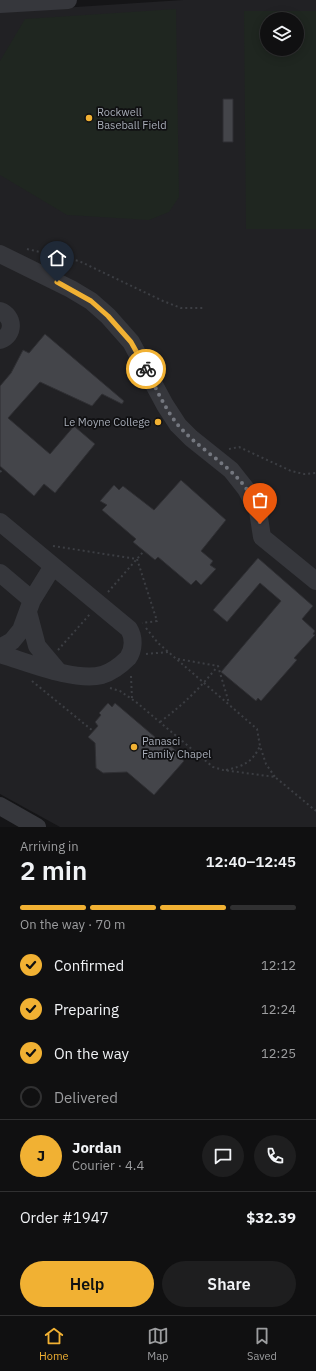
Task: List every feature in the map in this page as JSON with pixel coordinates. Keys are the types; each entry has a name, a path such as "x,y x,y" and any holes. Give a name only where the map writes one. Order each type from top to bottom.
{"street":[{"path":"0,4 68,0"},
{"path":"0,254 71,289 91,301 108,316 131,342 165,405 178,425 191,438 231,470 246,489 258,511 262,537 316,582"},
{"path":"0,311 8,316 11,322 11,328 8,334 0,340"},
{"path":"0,522 132,633 131,654 121,665 102,675 80,676 0,654"},
{"path":"0,648 12,641 21,630 30,606 53,566"},
{"path":"0,574 30,606 37,646 50,667"},
{"path":"0,806 37,827"}],"path":[{"path":"22,248 79,261 181,308 205,308"},
{"path":"217,459 228,449 239,447 291,471 304,474 316,474"},
{"path":"0,472 3,469"},
{"path":"48,545 137,559"},
{"path":"93,731 32,681 50,667 98,604 144,551"},
{"path":"137,559 157,621 142,623 143,630"},
{"path":"145,648 145,654 169,652"},
{"path":"177,659 218,666"},
{"path":"218,666 230,704"},
{"path":"160,722 180,707 199,689 218,666"},
{"path":"131,672 132,700"},
{"path":"108,688 120,691 132,700 213,767 223,770 275,777 316,811"},
{"path":"223,770 241,766 250,761 256,755 260,746"}],"shaded area":[{"name":"Le Moyne College","path":"183,0 316,0 316,827 60,827 0,794 0,12"},
{"name":"Rockwell Baseball Field","path":"176,9 179,197 169,212 149,220 67,215 0,175 0,61 25,19"},
{"path":"244,11 316,11 316,229 246,229"}],"building":[{"path":"223,99 233,99 233,142 223,142"},
{"path":"45,334 124,401 122,404 102,394 92,406 40,382 8,418 50,454 74,426 95,444 55,493 44,484 34,496 0,466 0,386 11,373 23,350 29,353"},
{"path":"181,480 226,520 201,551 213,561 210,565 216,569 201,585 196,580 191,585 158,557 155,560 133,542 136,539 102,510 107,505 100,501 114,485 119,490 123,486 154,510"},
{"path":"258,558 313,606 302,619 315,631 313,634 315,635 294,658 297,660 261,701 258,698 256,701 221,672 281,601 260,583 227,622 213,610"},
{"name":"Panasci Family Chapel","path":"108,703 112,707 115,703 162,743 165,741 184,761 154,795 127,772 103,773 96,768 95,743 88,737 98,726 95,722 101,715 99,713"}],"way so far":[{"path":"146,369 165,405 178,425 191,438 231,470 246,489 258,511 260,524"}],"place":[{"name":"Rockwell Baseball Field","path":"89,118"},
{"name":"Le Moyne College","path":"158,422"},
{"name":"Panasci Family Chapel","path":"134,747"}],"route":[{"path":"57,282 91,301 108,316 131,342 146,369"}]}
